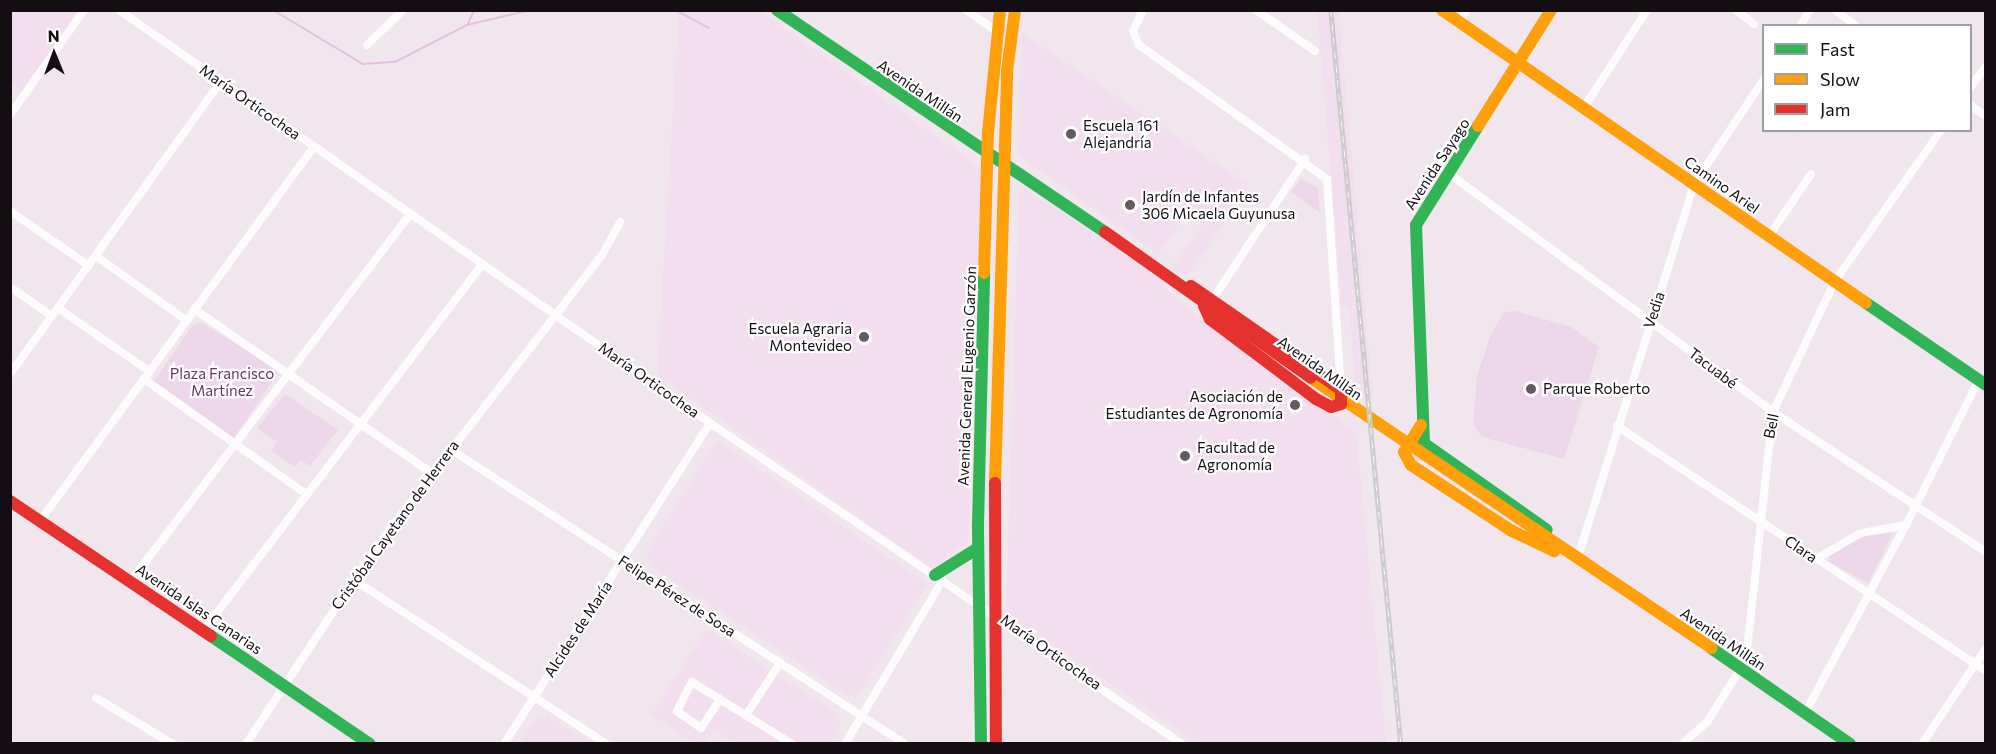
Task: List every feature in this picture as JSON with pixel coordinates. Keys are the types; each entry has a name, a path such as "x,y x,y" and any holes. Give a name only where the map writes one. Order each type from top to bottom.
{"main road":[{"name":"Avenida Millán","path":"777,10 1004,166 1208,301 1311,380 1425,460 1590,564 1850,744"},
{"name":"Avenida General Eugenio Garzón","path":"981,744 978,548 988,155 1000,10"},
{"name":"Avenida General Eugenio Garzón","path":"996,744 996,613 1004,166 1015,10"},
{"name":"Camino Ariel","path":"1442,10 1982,383"},
{"name":"Avenida Sayago","path":"1419,440 1421,425 1415,233 1448,173 1520,66 1551,10"},
{"path":"1208,301 1341,390 1342,400 1336,407 1316,399 1210,319 1208,301"},
{"path":"1576,556 1419,440 1404,452 1411,465 1512,531 1590,564"},
{"name":"Avenida Islas Canarias","path":"10,501 370,744"},
{"path":"939,578 978,548"}],"street":[{"path":"10,116 84,10"},
{"name":"María Orticochea","path":"119,10 710,423 939,578 996,613 1182,744"},
{"path":"367,45 403,10"},
{"path":"966,10 997,32"},
{"path":"1143,10 1134,27 1139,45 1305,159 1329,183 1341,390"},
{"path":"1256,10 1315,51"},
{"path":"1460,22 1466,10"},
{"path":"1583,109 1647,10"},
{"path":"1736,10 1754,24"},
{"path":"1801,24 1810,10"},
{"path":"1835,10 1853,24"},
{"path":"1972,87 1986,66"},
{"path":"10,374 221,81"},
{"name":"Vedia","path":"1576,556 1694,184 1762,82"},
{"path":"1972,106 1986,116"},
{"name":"Bell","path":"1682,744 1707,722 1742,670 1773,412 1835,281 1940,132"},
{"path":"40,521 314,147"},
{"path":"1208,301 1305,159"},
{"name":"Tacuabé","path":"1448,173 1773,412 1984,549"},
{"path":"1769,236 1811,174"},
{"path":"10,211 88,266"},
{"path":"130,582 410,214"},
{"name":"Cristóbal Cayetano de Herrera","path":"246,744 287,686 354,580 432,472 553,314 602,255 620,222"},
{"path":"96,256 186,320"},
{"path":"203,631 483,264"},
{"path":"10,287 52,316"},
{"path":"58,308 149,371"},
{"path":"194,309 432,472"},
{"path":"144,379 307,495"},
{"path":"1805,713 1982,383"},
{"name":"Alcides de María","path":"504,744 710,423"},
{"name":"Clara","path":"1617,426 1986,671"},
{"name":"Felipe Pérez de Sosa","path":"450,449 904,744"},
{"path":"1816,559 1861,533 1906,525"},
{"path":"845,744 939,578"},
{"path":"354,580 607,744"},
{"path":"1922,744 1986,648"},
{"path":"746,715 780,663"},
{"path":"720,699 701,728 677,711 692,682 720,699 746,715 792,744"},
{"path":"96,698 173,744"}],"shaded area":[{"path":"11,11 79,11 22,91 11,83"},
{"path":"679,11 760,11 981,168 968,541 933,569 657,375"},
{"path":"1317,11 1339,11 1373,399 1355,391 1350,308 1342,307"},
{"path":"1021,33 1249,186 1187,277 1172,268 1205,220 1189,210 1158,254 1019,156"},
{"name":"Facultad de Agronomía","path":"1025,189 1146,268 1179,301 1356,431 1386,743 1198,743 1006,613 1019,192"},
{"path":"717,440 928,584 858,695 847,695 649,565 647,551"},
{"path":"707,629 835,712 840,724 831,743 737,743 713,730 704,743 696,743 651,715"},
{"path":"548,716 591,743 520,743 534,721"}],"green space":[{"path":"1301,179 1318,188 1320,213 1291,192"},
{"name":"Parque Roberto","path":"1516,311 1571,327 1599,347 1564,459 1482,437 1473,424 1477,376 1490,337 1503,313"},
{"name":"Plaza Francisco Martínez","path":"201,322 279,371 234,438 153,382 193,325"},
{"path":"285,394 338,430 310,466 301,460 295,467 271,451 277,442 257,428"},
{"path":"1893,533 1868,583 1829,562 1829,554 1861,536"}],"waterway":[{"path":"273,10 363,64 395,62 467,25 530,10"},
{"path":"468,24 474,10"},
{"path":"675,10 709,28"}],"railway":[{"path":"1331,10 1401,744"}],"traffic: fast":[{"path":"777,10 1105,232"},
{"path":"1424,443 1416,225 1478,126"},
{"path":"981,744 978,525 984,273"},
{"path":"1866,303 1986,385"},
{"path":"1419,440 1547,530"},
{"path":"935,575 978,548"},
{"path":"211,636 370,744"},
{"path":"1711,648 1850,744"}],"traffic: slow":[{"path":"984,273 988,133 1000,10"},
{"path":"995,483 1007,71 1015,10"},
{"path":"1442,10 1866,303"},
{"path":"1478,126 1551,10"},
{"path":"1311,378 1711,648"},
{"path":"1421,425 1404,452 1411,465 1512,531 1554,551"}],"traffic: jam":[{"path":"1105,232 1311,378"},
{"path":"1191,286 1341,390 1341,404 1331,407 1316,399 1210,319 1204,306"},
{"path":"995,483 996,744"},
{"path":"10,501 211,636"}],"place":[{"name":"Escuela 161 Alejandría","path":"1071,134"},
{"name":"Jardín de Infantes 306 Micaela Guyunusa","path":"1130,205"},
{"name":"Escuela Agraria Montevideo","path":"864,337"},
{"name":"Parque Roberto","path":"1531,389"},
{"name":"Asociación de Estudiantes de Agronomía","path":"1295,405"},
{"name":"Facultad de Agronomía","path":"1185,456"}]}
